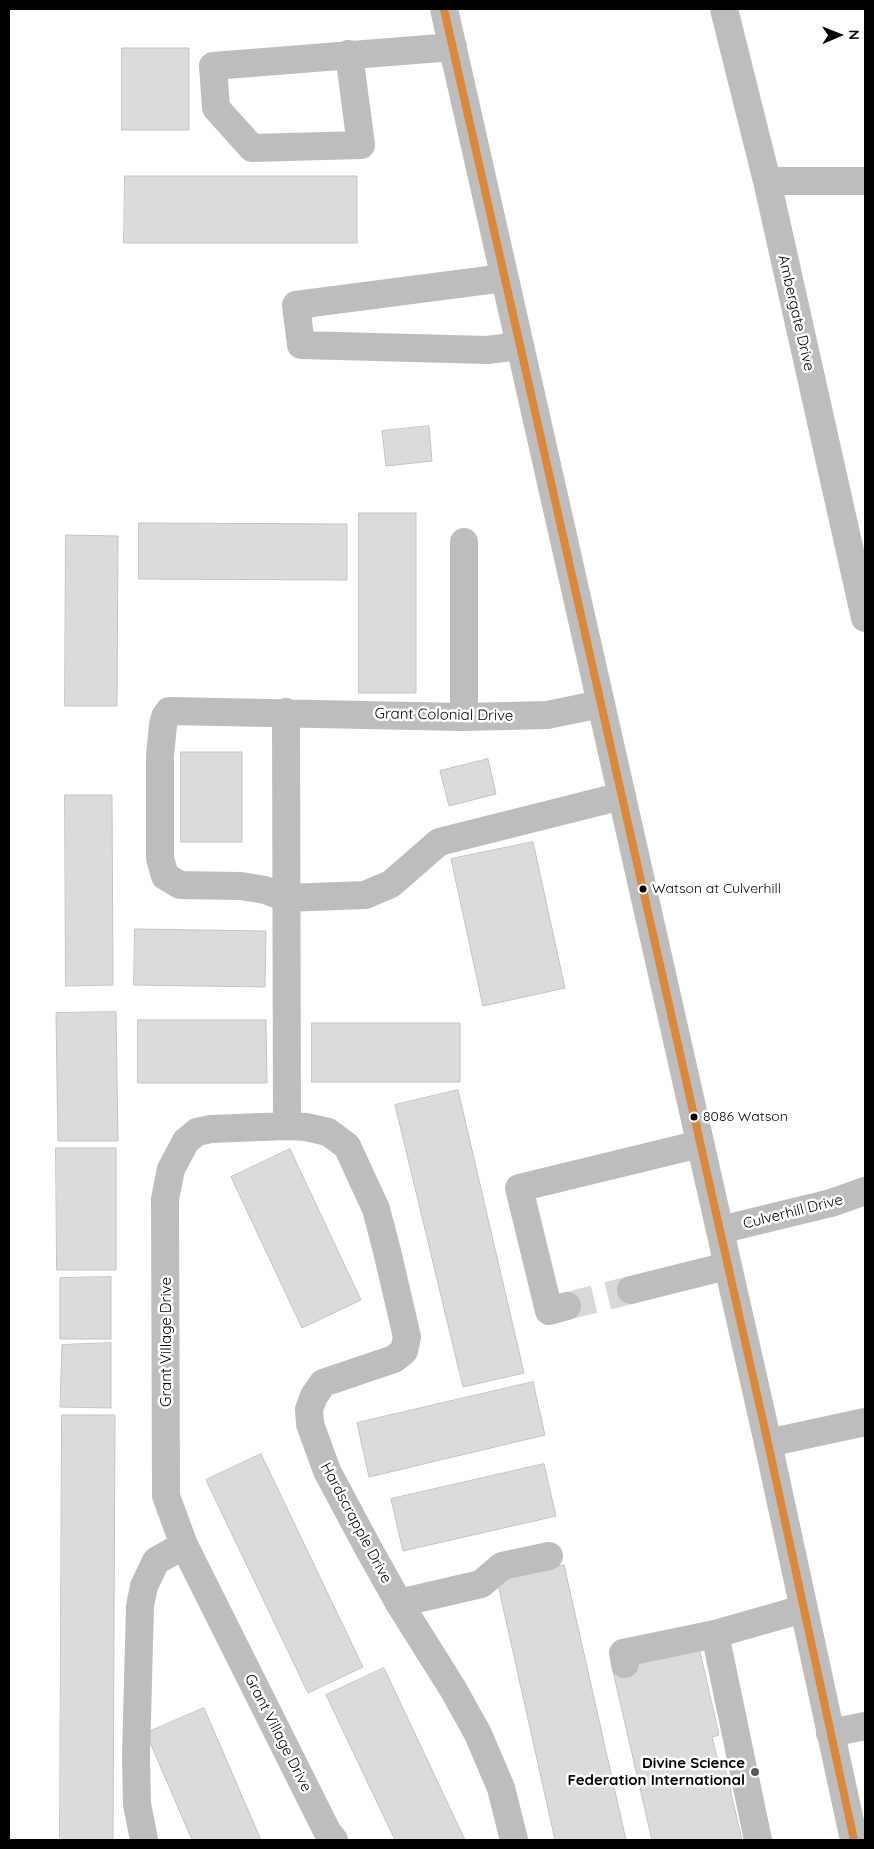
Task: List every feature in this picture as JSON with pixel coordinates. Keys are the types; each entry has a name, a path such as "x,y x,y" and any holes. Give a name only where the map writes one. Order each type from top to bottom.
{"street":[{"path":"444,9 768,1443 854,1840"},
{"name":"Ambergate Drive","path":"724,9 767,181 865,618"},
{"path":"349,54 361,145 252,148 216,108 213,66 349,54 453,47"},
{"path":"767,181 865,181"},
{"path":"504,278 296,305 301,344 487,350 520,346"},
{"path":"464,542 464,717"},
{"name":"Grant Colonial Drive","path":"286,898 265,890 241,886 180,885 165,876 160,858 160,756 162,725 169,711 464,717 547,715 601,704"},
{"path":"286,712 287,1126"},
{"path":"286,898 365,895 391,884 439,842 622,796"},
{"name":"Hardscrapple Drive","path":"186,1141 197,1132 211,1129 287,1126 306,1127 328,1132 347,1146 376,1209 406,1337 404,1351 394,1359 323,1383 314,1396 309,1409 310,1424 327,1471 399,1603 454,1689 478,1734 501,1788 514,1840"},
{"name":"Grant Village Drive","path":"186,1141 171,1169 165,1199 166,1496 184,1545 328,1832 334,1840"},
{"path":"567,1306 549,1311 519,1188 700,1144"},
{"name":"Culverhill Drive","path":"720,1230 831,1203 865,1191"},
{"path":"631,1290 727,1266"},
{"path":"768,1443 865,1422"},
{"path":"144,1840 137,1804 136,1756 140,1606 144,1586 156,1561 184,1545"},
{"path":"399,1603 481,1584 502,1566 548,1556"},
{"path":"625,1664 623,1653 716,1634 803,1609"},
{"path":"716,1634 758,1840"},
{"path":"830,1734 865,1726"}],"building":[{"path":"122,48 189,48 189,130 122,130"},
{"path":"125,176 357,176 357,243 124,243"},
{"path":"429,426 432,461 386,466 382,431"},
{"path":"359,513 416,513 416,693 359,693"},
{"path":"139,523 347,524 347,580 139,579"},
{"path":"66,535 118,536 117,706 65,706"},
{"path":"181,752 242,752 242,842 181,842"},
{"path":"488,759 496,794 449,806 440,771"},
{"path":"65,795 112,795 113,985 66,986"},
{"path":"533,842 565,988 483,1006 451,859"},
{"path":"135,929 266,931 265,987 134,985"},
{"path":"116,1012 118,1141 58,1141 56,1013"},
{"path":"138,1020 266,1020 267,1083 138,1083"},
{"path":"312,1023 460,1023 460,1082 312,1082"},
{"path":"458,1090 524,1373 463,1387 395,1105"},
{"path":"56,1148 116,1148 116,1270 57,1270"},
{"path":"290,1149 361,1300 302,1328 231,1177"},
{"path":"111,1277 111,1339 60,1339 60,1278"},
{"path":"111,1343 111,1408 60,1407 62,1345"},
{"path":"533,1382 545,1435 369,1477 357,1423"},
{"path":"62,1415 115,1415 113,1840 60,1840"},
{"path":"261,1454 363,1667 308,1693 206,1480"},
{"path":"544,1464 556,1516 403,1551 391,1499"},
{"path":"564,1565 626,1840 555,1840 497,1580"},
{"path":"699,1647 719,1735 712,1737 719,1765 724,1763 742,1840 652,1840 612,1667"},
{"path":"384,1668 465,1840 395,1840 326,1695"},
{"path":"204,1708 261,1840 192,1840 146,1733"}],"tunnel":[{"path":"567,1306 631,1290"}],"transit line":[{"path":"444,9 768,1443 854,1840"}],"place":[{"name":"Watson at Culverhill","path":"643,889"},
{"name":"8086 Watson","path":"694,1117"},
{"name":"Divine Science Federation International","path":"755,1772"}]}
